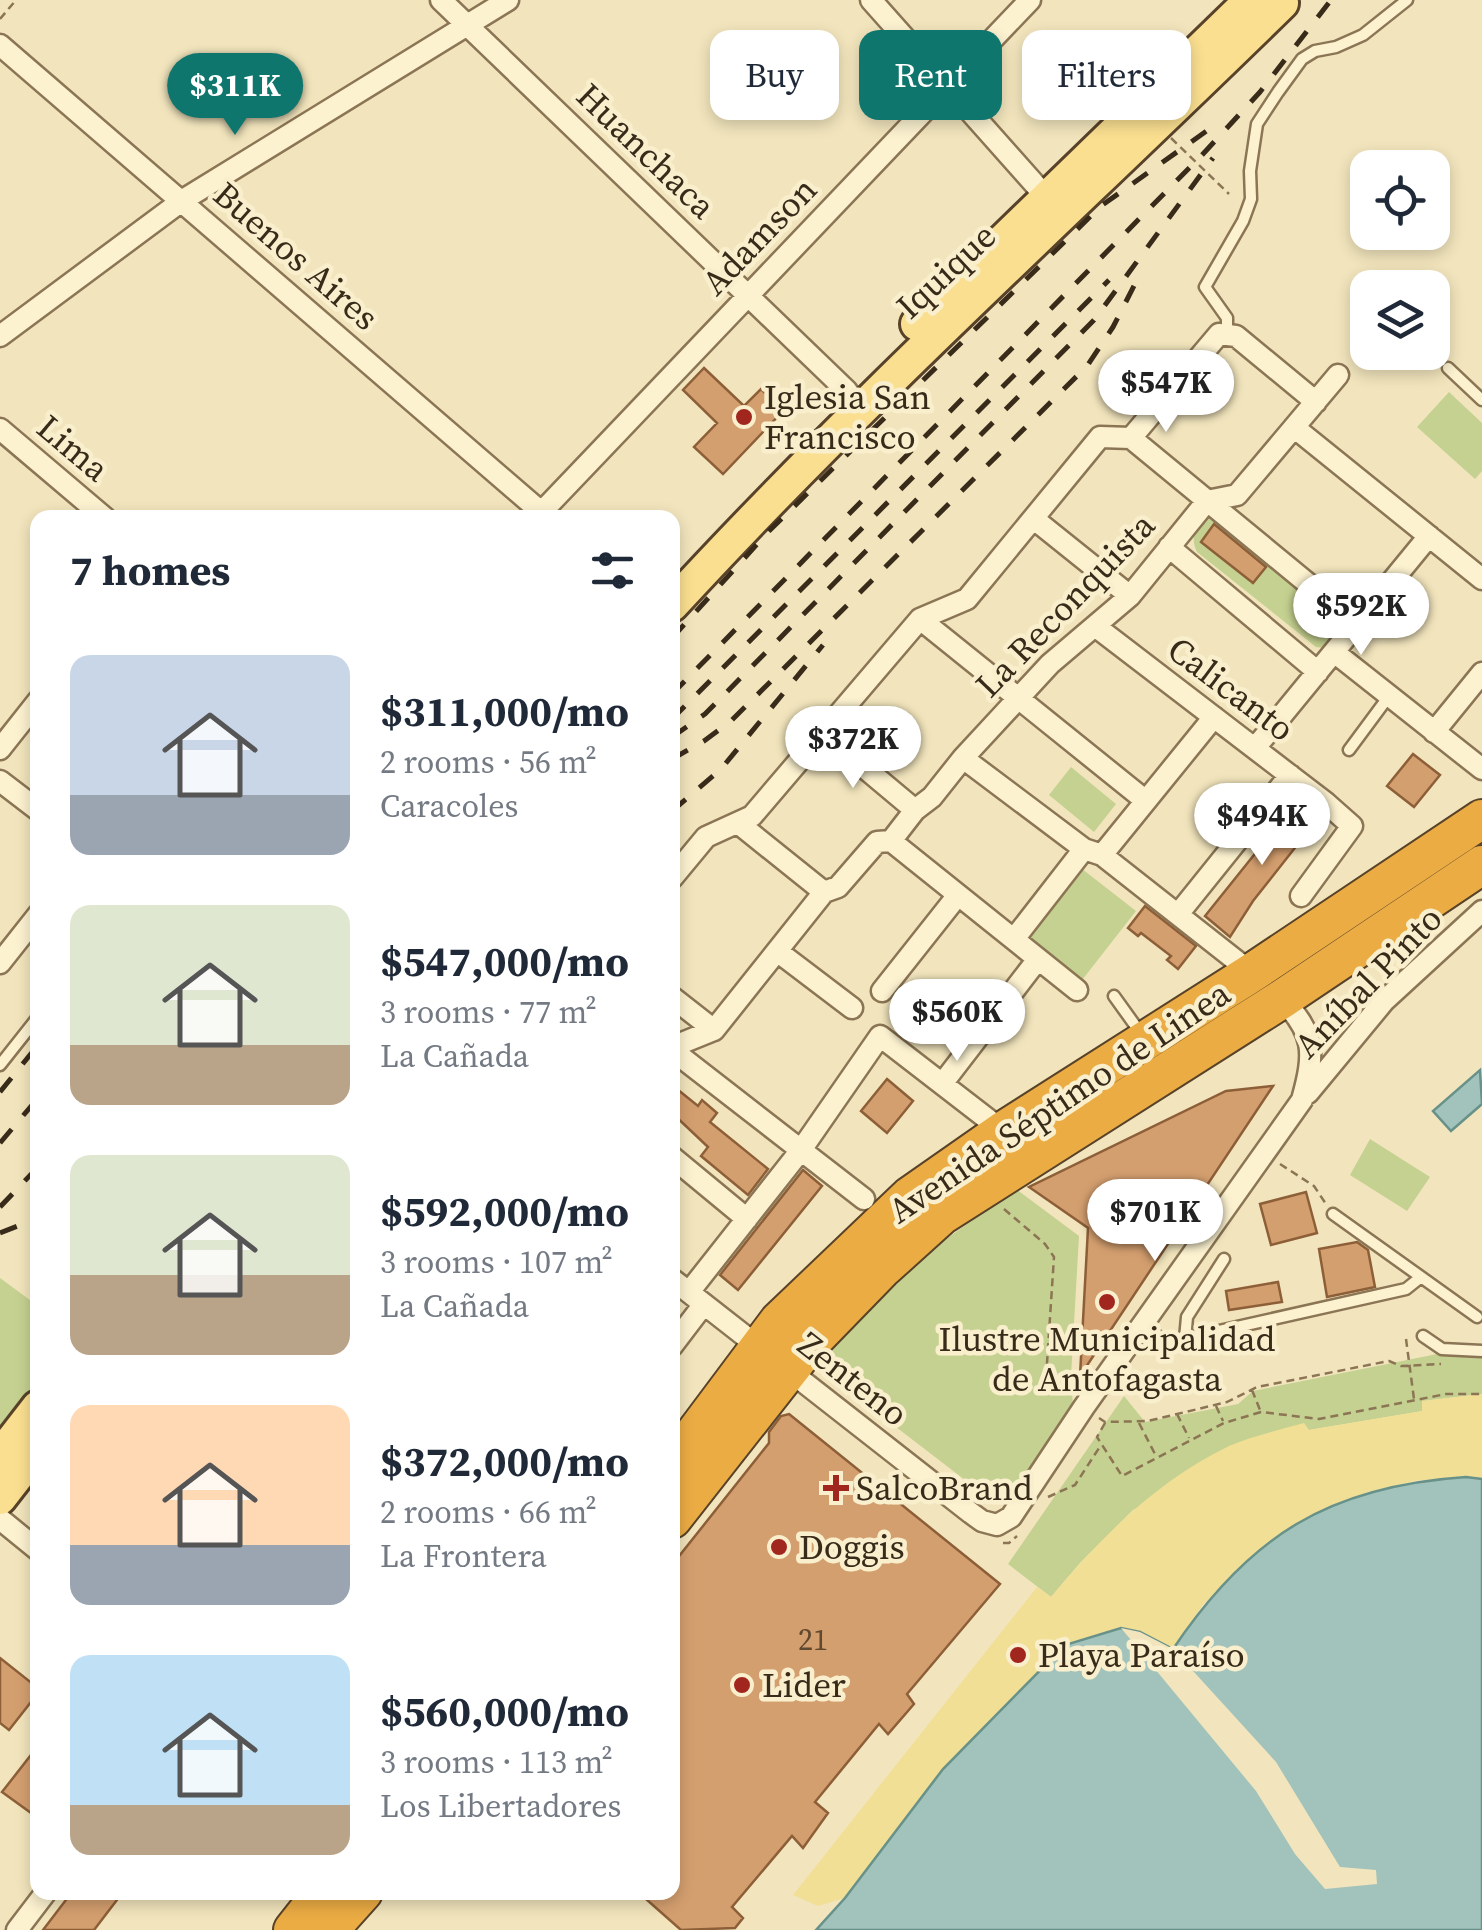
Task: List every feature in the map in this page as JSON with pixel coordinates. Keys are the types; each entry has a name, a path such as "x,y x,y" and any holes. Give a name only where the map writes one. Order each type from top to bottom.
{"highway":[{"name":"Avenida Séptimo de Linea","path":"774,1358 793,1307 886,1216 1003,1131 1482,819"},
{"name":"Avenida Séptimo de Linea","path":"774,1358 810,1342 942,1215 1282,999 1482,864"},
{"path":"680,1456 774,1358"},
{"path":"680,1507 774,1358"},
{"path":"293,1930 317,1900"},
{"path":"329,1930 356,1900"}],"main road":[{"name":"Iquique","path":"680,566 848,391 1046,198 1272,1"},
{"name":"Iquique","path":"680,596 772,496 1272,1"},
{"path":"0,1456 30,1417"},
{"path":"0,1498 30,1460"}],"street":[{"name":"Huanchaca","path":"441,0 848,391"},
{"path":"0,336 183,200 508,0"},
{"path":"871,0 898,30"},
{"name":"Adamson","path":"1001,30 1030,0"},
{"name":"Buenos Aires","path":"0,46 183,200 535,510"},
{"name":"Adamson","path":"548,510 915,120"},
{"path":"978,120 1046,198"},
{"path":"1131,438 1219,334 1236,336 1316,402"},
{"name":"La Reconquista","path":"680,1045 714,1030 824,892 838,886 877,842 891,840 1050,664 1130,596 1207,501 1236,495 1338,376"},
{"path":"1294,428 1482,579"},
{"name":"Lima","path":"0,429 96,510"},
{"path":"680,868 706,836 752,816 920,619 968,599 1100,437 1131,438 1357,624"},
{"path":"1034,519 1130,596"},
{"path":"1255,748 1428,536"},
{"path":"1169,547 1318,672"},
{"path":"920,619 1146,800"},
{"name":"Calicanto","path":"1095,626 1352,826 1301,896"},
{"path":"1334,652 1482,769"},
{"path":"1434,732 1482,673"},
{"path":"0,749 30,711"},
{"path":"1014,939 1146,800 1214,717"},
{"path":"823,733 915,810"},
{"name":"Aníbal Pinto","path":"963,758 1179,914 1282,999 1311,1042 1312,1056 1302,1100"},
{"path":"1179,914 1290,775"},
{"path":"0,780 30,804"},
{"path":"738,822 824,892"},
{"path":"891,840 1077,990"},
{"path":"882,990 958,895"},
{"name":"Aníbal Pinto","path":"996,1525 1011,1517 1084,1407 1340,1051 1384,1002 1482,911"},
{"path":"0,963 30,925"},
{"path":"777,951 852,1008"},
{"path":"942,1084 1038,958"},
{"path":"680,1003 714,1030"},
{"path":"680,1321 689,1292 801,1150 880,1036 1003,1131"},
{"path":"680,1054 864,1199"},
{"path":"680,1164 747,1219"},
{"name":"Zenteno","path":"689,1292 982,1522 996,1525"},
{"path":"0,1519 30,1543"},
{"path":"17,1930 40,1900"}],"lane":[{"path":"1227,333 1227,318 1205,287 1243,222 1251,199 1252,146 1257,124 1302,59 1363,35 1407,0"},
{"path":"1450,370 1482,400"},
{"path":"1350,750 1389,696"},
{"path":"1114,996 1145,1040"},
{"path":"0,1065 30,1027"},
{"path":"1332,1214 1477,1316"},
{"path":"1185,1339 1187,1317 1224,1258"},
{"path":"1142,1326 1161,1338 1185,1339 1406,1289 1421,1277"},
{"path":"1423,1336 1442,1349 1482,1351"}],"path":[{"path":"0,20 16,0"},
{"path":"1171,138 1229,194"},
{"path":"1264,1154 1314,1186 1332,1214"},
{"path":"996,1202 1054,1256 1049,1375 1059,1388 1106,1422 1139,1422 1177,1414 1215,1405 1252,1390 1389,1361 1446,1364"},
{"path":"1406,1339 1414,1400"},
{"path":"1252,1390 1261,1412"},
{"path":"1106,1422 1097,1436 1122,1476 1224,1422 1261,1412 1319,1420 1446,1394 1482,1394"},
{"path":"1215,1405 1224,1422"},
{"path":"1177,1414 1190,1439"},
{"path":"1139,1422 1157,1457"},
{"path":"1028,1491 1041,1500 1075,1485 1102,1444"}],"green space":[{"path":"1449,392 1482,423 1482,471 1475,479 1417,427"},
{"path":"1212,516 1347,622 1325,648 1316,647 1197,552 1196,531"},
{"path":"1071,767 1116,804 1094,832 1049,795"},
{"path":"1077,865 1136,911 1079,984 1020,939"},
{"path":"1370,1139 1430,1177 1407,1211 1350,1175"},
{"path":"1016,1189 1079,1236 1071,1376 1073,1407 1005,1504 991,1500 827,1374 820,1361 823,1351 904,1269"},
{"path":"0,1278 30,1300 30,1389 0,1429"},
{"path":"1482,1345 1482,1394 1423,1401 1423,1411 1309,1430 1133,1510 1051,1597 1008,1564 1124,1396 1145,1422 1238,1404 1253,1391"}],"sand":[{"name":"Playa Paraíso","path":"1482,1394 1482,1479 1419,1480 1367,1492 1204,1603 1173,1649 1065,1645 943,1769 845,1898 818,1906 793,1895 1037,1587 1051,1597 1111,1532 1178,1476 1229,1446 1304,1423 1309,1430 1422,1411 1422,1401"}],"water":[{"path":"1480,1070 1482,1104 1451,1131 1433,1111"},
{"path":"1466,1477 1482,1479 1482,1930 816,1930 943,1769 1065,1645 1121,1628 1140,1632 1173,1649 1232,1576 1263,1547 1297,1524 1373,1492"}],"pier":[{"path":"1121,1628 1140,1632 1173,1649 1276,1762 1340,1867 1376,1870 1377,1884 1325,1889 1295,1854 1256,1791"}],"building":[{"name":"Iglesia San Francisco","path":"704,368 744,406 761,389 783,411 723,474 694,447 717,423 683,390"},
{"path":"1214,524 1266,567 1253,583 1201,542"},
{"path":"1413,754 1440,775 1414,807 1387,786"},
{"path":"1299,799 1320,816 1253,901 1230,937 1205,916"},
{"path":"1145,906 1196,946 1178,969 1167,960 1171,956 1128,928"},
{"path":"887,1079 913,1101 887,1133 861,1111"},
{"name":"Ilustre Municipalidad de Antofagasta","path":"1273,1086 1080,1376 1088,1228 1029,1187 1226,1091"},
{"path":"680,1091 698,1106 702,1100 717,1113 710,1122 768,1169 748,1195 701,1156 708,1147 680,1121"},
{"path":"803,1170 822,1186 738,1290 720,1275"},
{"path":"1306,1192 1317,1233 1271,1245 1260,1204"},
{"path":"1357,1242 1368,1250 1375,1287 1327,1297 1319,1249"},
{"path":"1278,1282 1282,1302 1229,1310 1226,1291"},
{"path":"789,1414 1000,1584 907,1694 914,1704 888,1734 879,1724 815,1802 828,1813 803,1848 792,1836 732,1907 743,1918 735,1928 681,1930 647,1900 680,1900 680,1555 769,1443 769,1432 781,1416"},
{"path":"0,1658 30,1682 30,1703 9,1730 0,1723"},
{"path":"30,1756 30,1812 2,1792"},
{"path":"66,1900 117,1900 94,1930 43,1930"}],"railway":[{"path":"680,686 1202,155 1260,92 1331,0"},
{"path":"680,629 769,531 1101,206 1208,130"},
{"path":"680,731 705,714 1094,320 1213,158"},
{"path":"680,711 1109,280"},
{"path":"680,754 732,720 1087,366 1136,282"},
{"path":"680,804 721,769 823,645"},
{"path":"0,1092 30,1055"},
{"path":"0,1143 30,1107"},
{"path":"0,1207 30,1175"},
{"path":"0,1233 30,1221"}],"place":[{"name":"Iglesia San Francisco","path":"744,417"},
{"name":"Ilustre Municipalidad de Antofagasta","path":"1107,1302"},
{"name":"SalcoBrand","path":"836,1488"},
{"name":"Doggis","path":"779,1547"},
{"name":"Playa Paraíso","path":"1018,1655"},
{"name":"Lider","path":"742,1685"}]}
